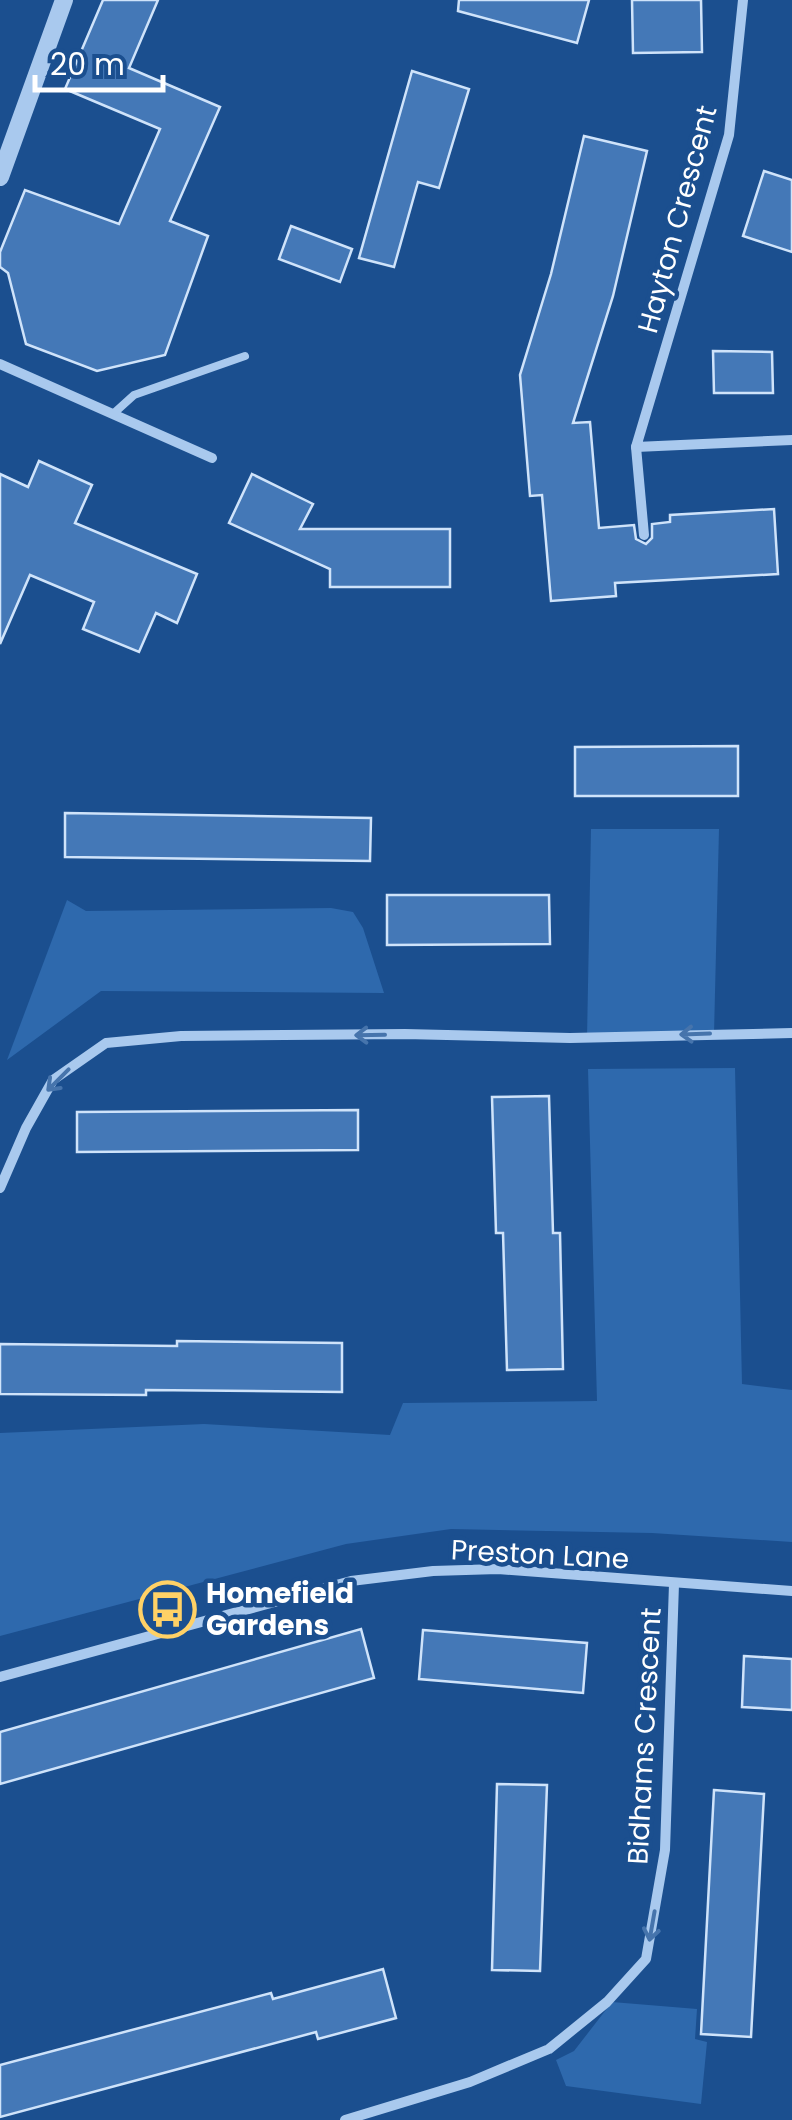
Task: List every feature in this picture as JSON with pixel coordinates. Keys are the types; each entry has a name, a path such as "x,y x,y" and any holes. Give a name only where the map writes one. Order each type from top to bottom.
{"street":[{"path":"0,177 64,0"},
{"name":"Hayton Crescent","path":"644,535 636,446 730,134 743,0"},
{"path":"0,364 212,458"},
{"path":"636,446 792,440"},
{"path":"0,1188 26,1128 53,1080 106,1043 181,1036 405,1034 570,1038 792,1033"},
{"name":"Preston Lane","path":"0,1678 351,1581 498,1569 792,1591"},
{"name":"Bidhams Crescent","path":"345,2120 470,2082 549,2049 607,2002 646,1959 665,1850 674,1584"}],"lane":[{"path":"113,414 134,395 245,356"}],"shaded area":[{"path":"591,829 719,829 714,1034 587,1038"},
{"path":"67,900 86,911 331,908 353,912 363,928 384,993 101,991 7,1060"},
{"path":"735,1068 742,1384 792,1390 792,1542 652,1533 451,1529 346,1544 0,1636 0,1433 204,1424 390,1435 403,1403 597,1401 588,1069"},
{"path":"612,2002 697,2009 695,2039 707,2042 701,2104 566,2086 556,2060 574,2051"}],"building":[{"path":"103,0 158,0 129,68 220,107 170,221 208,236 165,355 97,371 26,344 8,273 0,267 0,252 25,190 119,224 160,129 65,89"},
{"path":"459,0 589,0 577,43 458,11"},
{"path":"632,0 701,0 702,52 633,53"},
{"path":"412,71 469,89 439,188 418,182 394,267 359,258"},
{"path":"584,136 647,151 613,296 573,423 590,422 599,528 634,525 636,539 646,544 652,538 652,524 670,522 670,515 774,509 778,574 615,583 616,596 551,601 542,495 530,496 520,375 551,274"},
{"path":"764,171 792,180 792,252 743,236"},
{"path":"291,226 352,249 340,282 279,259"},
{"path":"713,351 772,352 773,393 714,393"},
{"path":"39,461 92,485 75,523 197,574 177,623 156,613 139,652 83,629 94,602 30,575 0,644 0,474 28,487"},
{"path":"252,474 313,504 300,529 450,529 450,587 330,587 330,569 229,523"},
{"path":"738,746 738,796 575,796 575,747"},
{"path":"65,813 371,818 370,861 65,857"},
{"path":"387,895 549,895 550,944 387,945"},
{"path":"549,1096 553,1233 560,1233 563,1369 507,1370 503,1233 496,1233 492,1097"},
{"path":"358,1110 358,1150 77,1152 77,1112"},
{"path":"177,1341 342,1343 342,1392 146,1390 146,1395 0,1394 0,1344 177,1346"},
{"path":"361,1629 374,1678 0,1784 0,1732"},
{"path":"423,1630 587,1643 583,1693 419,1679"},
{"path":"744,1656 792,1659 792,1710 742,1707"},
{"path":"497,1784 547,1785 540,1971 492,1970"},
{"path":"714,1790 764,1794 751,2037 701,2034"},
{"path":"383,1969 396,2018 318,2039 316,2032 0,2117 0,2065 271,1993 273,1999"}],"place":[{"name":"Homefield Gardens","path":"167,1609"}]}
